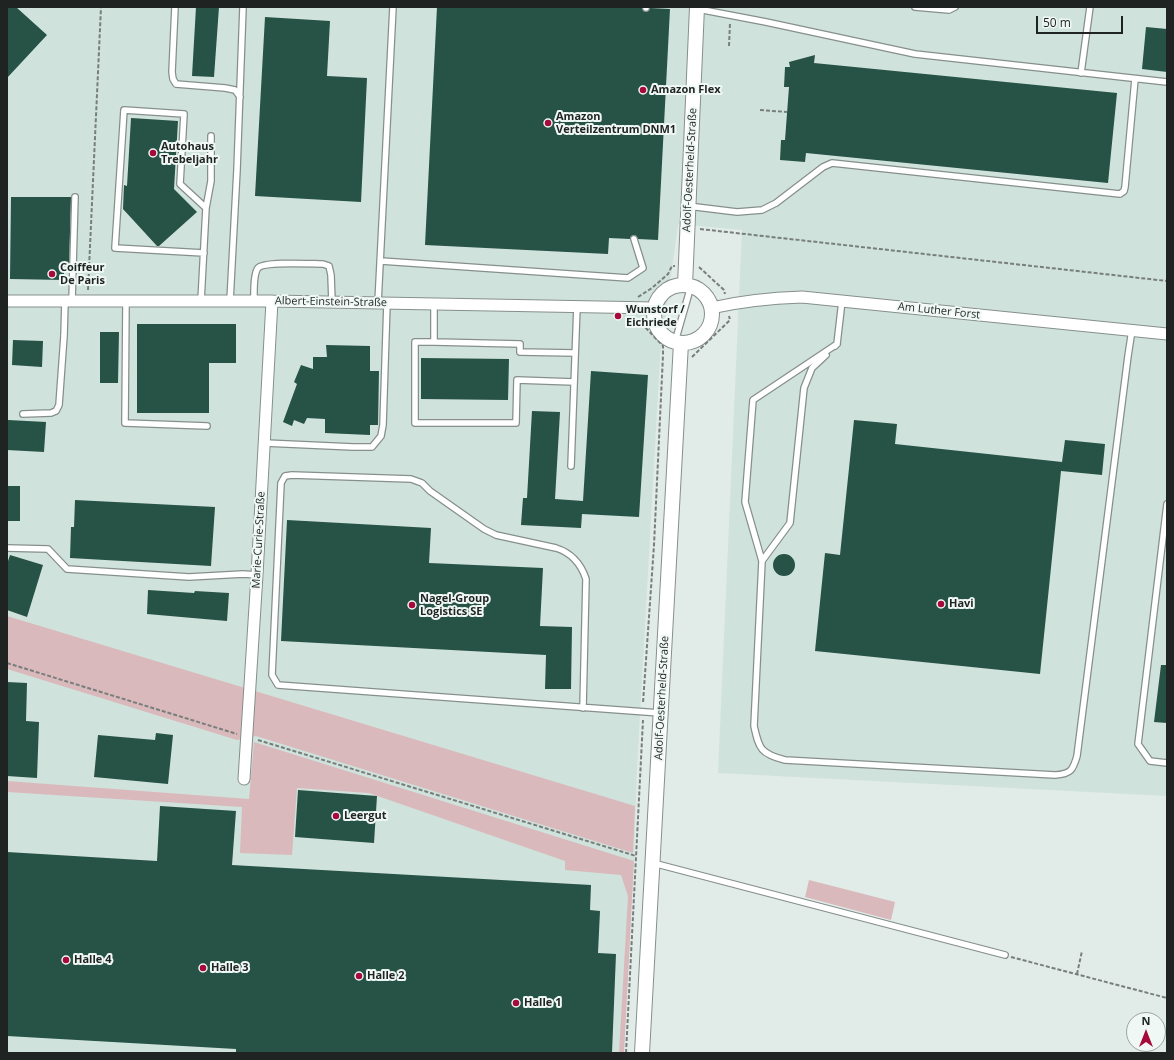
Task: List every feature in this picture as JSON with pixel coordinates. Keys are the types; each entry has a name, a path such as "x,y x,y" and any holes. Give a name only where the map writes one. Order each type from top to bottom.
{"street":[{"name":"Adolf-Oesterheld-Straße","path":"688,285 687,229 697,8"},
{"path":"688,285 698,289 709,300 711,308 712,316 710,325 705,333 698,339 690,342 678,342 668,338 661,333 656,325 654,317 654,308 657,301 662,294 671,287 688,285"},
{"name":"Am Luther Forst","path":"711,308 742,301 774,297 802,297 1167,334"},
{"name":"Albert-Einstein-Straße","path":"7,301 272,301 654,308"},
{"name":"Marie-Curie-Straße","path":"244,780 265,443 272,301"},
{"name":"Adolf-Oesterheld-Straße","path":"642,1053 661,713 678,342"}],"lane":[{"path":"175,7 172,72 173,79 176,84 235,90 240,97"},
{"path":"230,301 243,7"},
{"path":"265,443 372,447 381,436 383,424 383,303 381,261 393,7"},
{"path":"915,7 949,10 955,7"},
{"path":"1081,73 1090,7"},
{"path":"697,8 915,54 1167,82"},
{"path":"688,206 737,212 762,210 776,203 823,167 832,163 1120,194 1124,192 1125,187 1135,79"},
{"path":"204,253 115,248 124,110 184,114 180,184 206,208"},
{"path":"201,301 206,208 211,181 211,136"},
{"path":"23,414 51,414 56,411 59,405 75,197"},
{"path":"381,261 628,278 643,268 634,239"},
{"path":"254,301 255,279 258,268 262,265 323,264 329,266 331,275 332,302"},
{"path":"678,342 688,285"},
{"path":"126,301 125,423 207,426"},
{"path":"762,560 790,523 804,388 812,368 837,344 842,301"},
{"path":"434,304 434,342"},
{"path":"571,466 577,306"},
{"path":"837,344 753,400 745,502 762,560 754,726 761,748 770,756 785,760 1047,775 1068,773 1078,756 1132,330"},
{"path":"574,382 517,380 516,423 414,423 416,342 520,344 520,352 575,353"},
{"path":"583,708 586,579 583,569 575,559 564,551 556,548 496,535 484,529 430,491 422,483 411,479 292,474 285,476 282,483 272,675 278,685 583,708 661,713"},
{"path":"1167,504 1138,744 1150,761 1167,763"},
{"path":"7,548 48,548 67,570 189,577 243,574 257,575"},
{"path":"652,863 1005,955"}],"path":[{"path":"87,301 101,7"},
{"path":"729,46 731,15"},
{"path":"760,110 787,112"},
{"path":"687,229 1167,281"},
{"path":"638,308 638,321 663,346 662,383"},
{"path":"7,663 636,856 652,863"},
{"path":"1077,974 1082,950"},
{"path":"1005,955 1167,998"}],"shaded area":[{"path":"7,7 1167,7 1167,796 718,773 742,230 678,224 660,357 637,769 634,861 624,1053 7,1053"},
{"path":"7,616 635,806 633,853 256,736 237,740 7,669"},
{"path":"254,742 634,861 624,1053 619,1053 628,896 621,875 565,870 565,861 369,793 297,788 292,855 240,853 242,807 7,792 7,781 249,799"},
{"path":"809,880 895,902 891,920 805,897"}],"building":[{"path":"7,7 16,7 47,35 7,78"},
{"path":"196,7 219,7 214,77 192,76"},
{"name":"Amazon Verteilzentrum DNM1","path":"437,7 642,7 646,12 650,8 670,9 658,240 638,239 635,235 631,236 630,239 609,238 608,254 425,245"},
{"path":"265,17 330,21 327,76 367,78 361,202 255,196"},
{"path":"1146,27 1167,29 1167,72 1142,69"},
{"path":"815,55 814,63 1117,93 1108,183 806,153 805,162 780,160 781,140 785,140 789,87 784,87 785,67 790,67 789,62"},
{"path":"131,118 178,121 174,189 197,212 159,246 157,246 123,209 124,185 127,186"},
{"path":"11,197 71,197 69,267 64,267 64,280 10,279"},
{"path":"137,324 236,324 236,363 209,363 209,413 137,413"},
{"path":"100,332 119,332 118,383 100,383"},
{"path":"13,340 43,341 42,367 12,365"},
{"path":"326,345 370,346 370,371 379,371 378,425 370,425 370,435 325,433 325,419 307,418 304,424 294,420 292,426 283,422 297,384 294,382 301,365 313,369 313,357 327,357"},
{"path":"421,358 509,359 508,400 421,399"},
{"path":"591,371 648,375 639,517 582,514 581,528 521,525 523,498 527,498 532,411 560,412 555,499 583,501"},
{"path":"8,420 46,422 44,452 7,450"},
{"name":"Havi","path":"854,420 897,424 895,444 1062,462 1065,440 1105,444 1102,475 1061,471 1040,674 815,651 825,553 840,555"},
{"path":"7,486 20,486 20,521 7,521"},
{"path":"75,500 215,507 211,566 70,558 71,527 74,527"},
{"name":"Nagel-Group Logistics SE","path":"287,520 431,528 429,563 543,568 540,626 572,627 571,689 545,689 546,655 281,641"},
{"path":"784,554 792,557 795,565 792,573 784,576 776,573 773,565 776,557"},
{"path":"10,555 43,565 27,617 7,610 7,564"},
{"path":"148,590 194,593 195,591 229,593 227,621 147,614"},
{"path":"1161,665 1167,665 1167,723 1154,722"},
{"path":"7,682 27,683 26,721 39,722 37,778 7,776"},
{"path":"156,733 173,735 168,784 94,777 98,735 155,740"},
{"name":"Leergut","path":"298,790 377,796 374,843 295,837"},
{"path":"160,806 236,811 232,865 591,885 590,910 600,911 598,953 616,954 612,1053 236,1053 236,1049 7,1036 7,852 157,861"}],"place":[{"name":"Amazon Flex","path":"643,90"},
{"name":"Amazon Verteilzentrum DNM1","path":"548,123"},
{"name":"Autohaus Trebeljahr","path":"153,153"},
{"name":"Coiffeur De Paris","path":"52,274"},
{"name":"Wunstorf / Eichriede","path":"618,316"},
{"name":"Havi","path":"941,604"},
{"name":"Nagel-Group Logistics SE","path":"412,605"},
{"name":"Leergut","path":"336,816"},
{"name":"Halle 4","path":"66,960"},
{"name":"Halle 3","path":"203,968"},
{"name":"Halle 2","path":"359,976"},
{"name":"Halle 1","path":"516,1003"}]}
